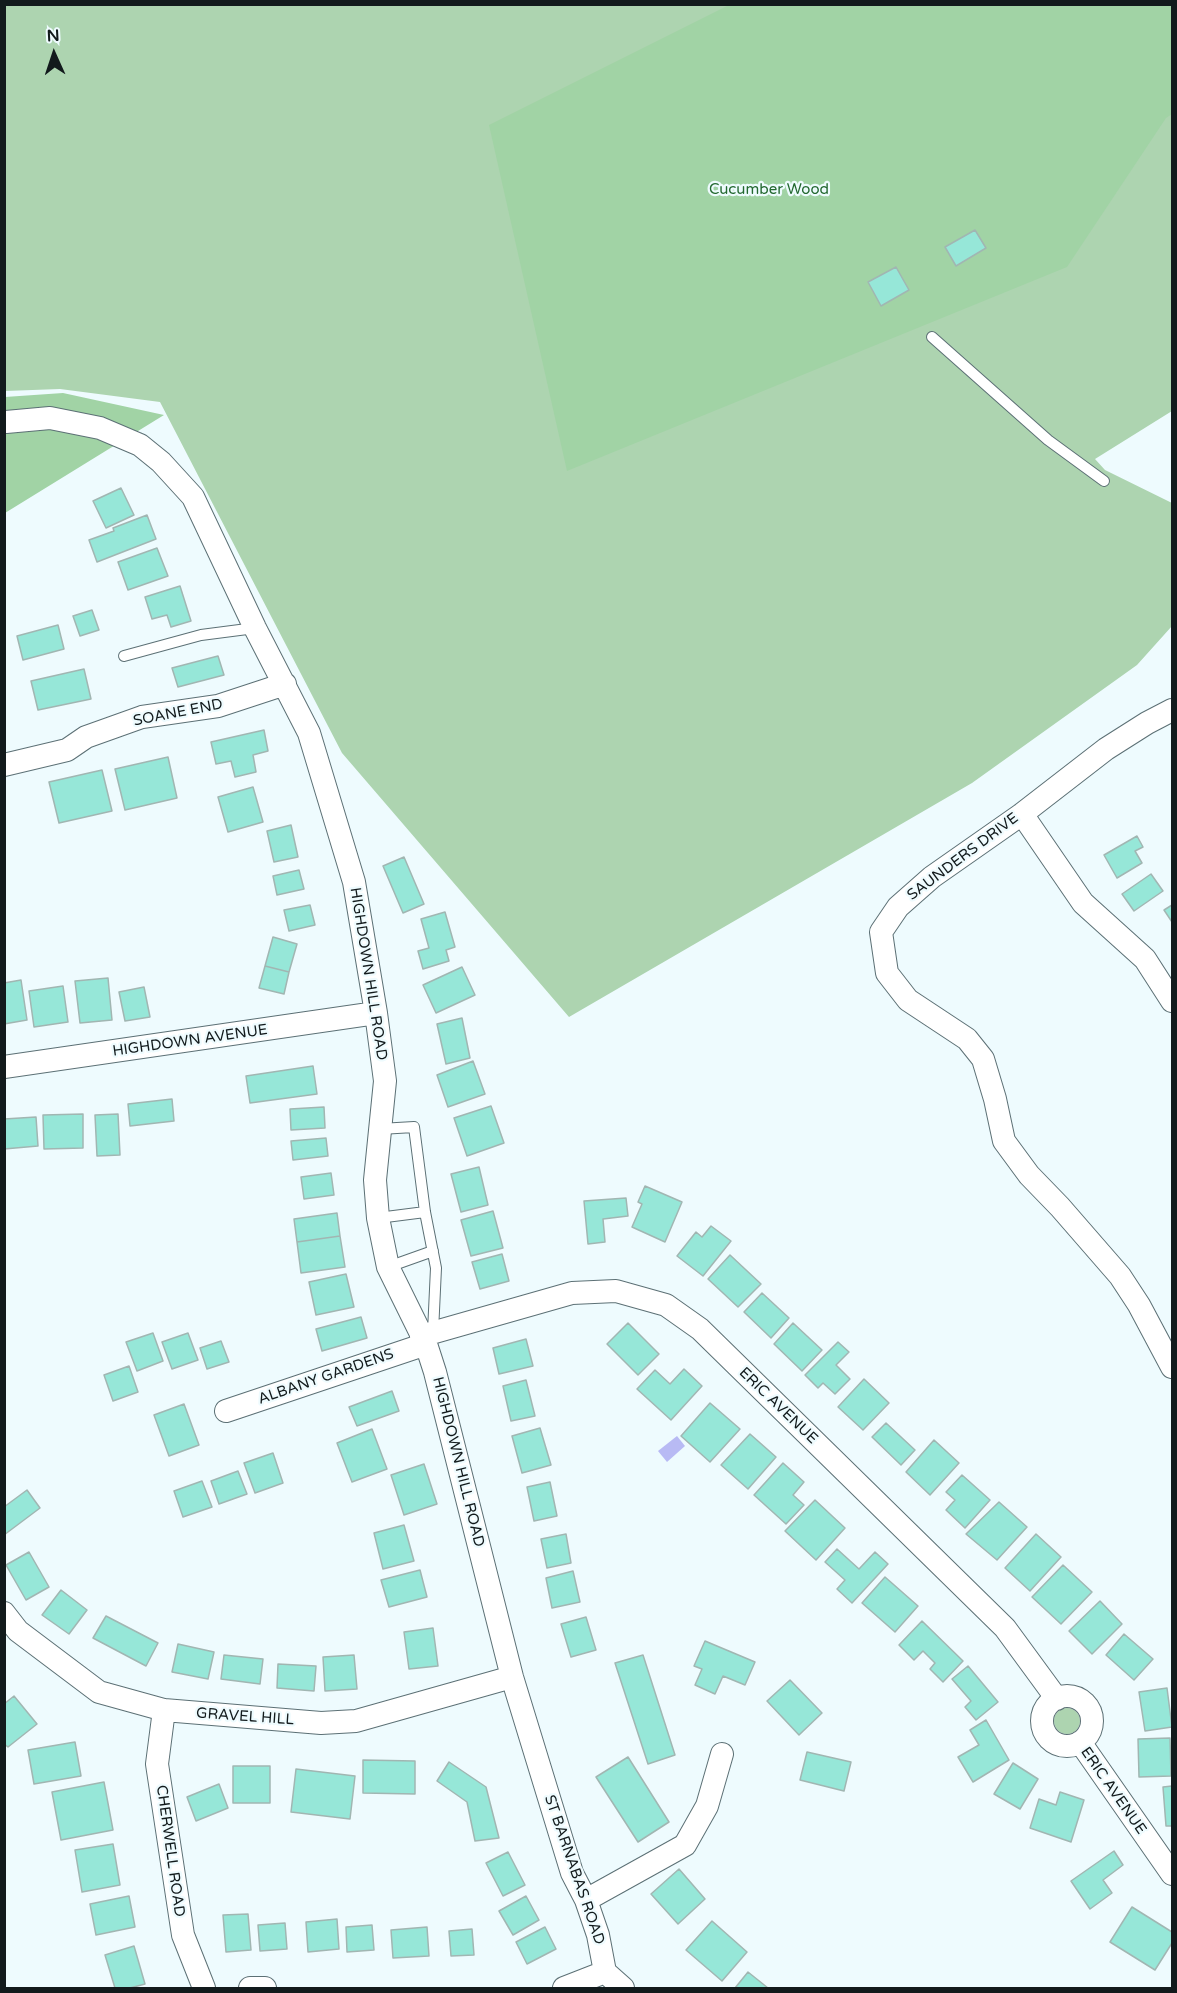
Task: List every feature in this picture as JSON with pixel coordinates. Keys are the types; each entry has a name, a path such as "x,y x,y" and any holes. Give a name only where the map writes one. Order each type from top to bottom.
{"street":[{"name":"HIGHDOWN HILL ROAD","path":"6,422 50,418 100,428 140,445 161,462 193,497 255,628 309,733 354,882 376,1013 385,1081 375,1180 378,1218 388,1267 427,1337 512,1677"},
{"name":"SOANE END","path":"4,765 67,750 86,737 142,717 218,706 285,684"},
{"name":"SAUNDERS DRIVE","path":"1173,710 1147,723 1106,750 1022,814 932,877 898,907 881,932 886,973 908,1000 967,1039 983,1059 1004,1141 1029,1175 1120,1276 1139,1305 1173,1367"},
{"path":"1022,814 1083,903 1144,959 1173,1001"},
{"name":"HIGHDOWN AVENUE","path":"4,1067 376,1013"},
{"name":"ERIC AVENUE","path":"427,1337 572,1293 616,1291 666,1305 700,1329 1005,1628 1057,1699"},
{"name":"ALBANY GARDENS","path":"226,1411 427,1337"},
{"name":"GRAVEL HILL","path":"4,1613 18,1631 99,1692 165,1710 321,1723 356,1721 512,1677"},
{"name":"ST BARNABAS ROAD","path":"512,1677 572,1873 586,1900 598,1935 605,1972"},
{"path":"1065,1696 1073,1697 1087,1706 1092,1722 1090,1730 1080,1743 1064,1746 1056,1744 1045,1733 1042,1717 1045,1709 1057,1699 1065,1696"},
{"name":"CHERWELL ROAD","path":"165,1710 157,1764 183,1935 204,1989"},
{"name":"ERIC AVENUE","path":"1080,1743 1173,1874"},
{"path":"586,1900 685,1845 707,1806 722,1754"},
{"path":"564,1989 605,1972 623,1989"},
{"path":"250,1989 265,1989"}],"lane":[{"path":"932,337 1048,440 1104,481"},
{"path":"124,656 201,635 255,628"},
{"path":"379,1129 414,1127 425,1212 436,1268 427,1337"},
{"path":"378,1218 425,1212"},
{"path":"388,1267 433,1251"}],"green space":[{"path":"4,5 1172,5 1172,411 1095,459 1105,470 1172,503 1172,626 1137,665 972,783 569,1017 342,753 160,402 60,389 5,391"},
{"name":"Cucumber Wood","path":"729,5 1172,5 1172,114 1166,118 1067,267 567,471 489,125"},
{"path":"63,393 164,415 5,513 5,397"},
{"path":"1067,1708 1076,1712 1080,1721 1076,1730 1067,1734 1058,1730 1054,1721 1058,1712"}],"water":[{"path":"677,1436 685,1446 667,1462 658,1451"}],"building":[{"path":"975,230 986,248 956,266 945,247"},
{"path":"896,267 909,290 881,306 868,282"},
{"path":"121,488 134,515 106,528 93,501"},
{"path":"147,515 156,539 97,562 89,540"},
{"path":"157,548 168,576 128,590 118,562"},
{"path":"180,586 191,621 171,627 167,615 152,619 145,597"},
{"path":"92,610 99,630 80,636 73,616"},
{"path":"58,625 64,649 23,660 17,636"},
{"path":"218,656 224,675 178,687 172,668"},
{"path":"84,669 91,699 38,710 31,681"},
{"path":"264,730 268,751 253,755 256,772 235,777 231,761 216,764 211,742"},
{"path":"168,757 177,798 125,810 115,769"},
{"path":"102,770 112,811 59,823 49,782"},
{"path":"253,787 263,822 228,832 218,797"},
{"path":"291,825 298,857 274,862 267,831"},
{"path":"1137,836 1143,847 1135,851 1142,863 1117,878 1104,855"},
{"path":"404,857 424,904 403,913 383,866"},
{"path":"299,870 304,889 277,895 273,876"},
{"path":"1151,874 1163,891 1134,911 1122,894"},
{"path":"310,905 315,925 289,931 284,910"},
{"path":"1172,905 1172,922 1164,910"},
{"path":"445,912 455,947 446,950 449,961 423,969 418,951 429,948 421,919"},
{"path":"273,937 297,944 289,972 265,966"},
{"path":"265,966 289,972 284,994 259,988"},
{"path":"462,967 475,995 436,1013 423,985"},
{"path":"108,978 112,1020 80,1023 75,981"},
{"path":"21,980 27,1020 4,1024 4,983"},
{"path":"63,986 68,1022 34,1027 29,991"},
{"path":"144,987 150,1017 125,1021 119,992"},
{"path":"462,1018 470,1058 446,1064 437,1024"},
{"path":"473,1061 485,1094 448,1107 437,1075"},
{"path":"313,1066 317,1094 250,1103 246,1076"},
{"path":"172,1099 174,1121 130,1126 128,1104"},
{"path":"491,1106 504,1143 467,1156 454,1118"},
{"path":"324,1107 325,1128 291,1130 290,1109"},
{"path":"83,1114 83,1148 44,1149 43,1115"},
{"path":"118,1114 120,1155 97,1156 95,1115"},
{"path":"36,1117 38,1146 4,1149 4,1119"},
{"path":"326,1138 328,1156 293,1160 291,1141"},
{"path":"479,1167 488,1205 461,1212 451,1174"},
{"path":"331,1173 334,1195 304,1199 301,1177"},
{"path":"645,1186 682,1202 665,1242 632,1227 642,1204 638,1202"},
{"path":"626,1198 628,1216 603,1219 605,1242 588,1244 584,1201"},
{"path":"493,1211 503,1248 471,1256 461,1220"},
{"path":"337,1213 340,1236 297,1242 294,1219"},
{"path":"711,1226 731,1241 703,1276 677,1256 696,1232 702,1237"},
{"path":"340,1236 345,1267 301,1273 297,1242"},
{"path":"502,1254 509,1281 480,1289 472,1262"},
{"path":"730,1255 761,1284 738,1307 708,1279"},
{"path":"346,1274 354,1307 316,1315 309,1282"},
{"path":"762,1293 789,1318 771,1338 744,1312"},
{"path":"361,1317 367,1338 322,1351 316,1329"},
{"path":"628,1323 659,1354 638,1375 607,1344"},
{"path":"793,1323 822,1350 802,1371 774,1344"},
{"path":"153,1333 163,1361 137,1371 126,1342"},
{"path":"188,1333 198,1360 172,1369 162,1342"},
{"path":"526,1339 533,1366 499,1374 493,1348"},
{"path":"221,1341 229,1362 207,1369 200,1348"},
{"path":"838,1342 849,1352 836,1365 850,1379 835,1394 823,1383 818,1388 805,1375"},
{"path":"129,1366 138,1392 113,1401 104,1375"},
{"path":"684,1369 702,1386 671,1420 637,1389 655,1370 670,1384"},
{"path":"864,1379 889,1403 863,1430 838,1407"},
{"path":"526,1380 535,1416 511,1421 503,1386"},
{"path":"392,1391 399,1411 357,1426 349,1407"},
{"path":"710,1403 740,1429 710,1462 681,1436"},
{"path":"184,1404 199,1445 169,1456 154,1415"},
{"path":"886,1423 915,1450 901,1465 872,1437"},
{"path":"540,1428 551,1465 522,1473 512,1436"},
{"path":"372,1429 387,1469 352,1482 337,1443"},
{"path":"750,1434 776,1457 748,1489 721,1465"},
{"path":"934,1440 959,1463 930,1495 906,1472"},
{"path":"273,1453 283,1483 255,1493 244,1463"},
{"path":"783,1463 804,1482 793,1495 804,1505 786,1524 754,1495"},
{"path":"424,1464 437,1504 404,1515 391,1475"},
{"path":"238,1471 247,1494 219,1504 211,1481"},
{"path":"962,1475 990,1500 965,1528 946,1510 955,1500 946,1492"},
{"path":"202,1481 212,1507 183,1517 174,1491"},
{"path":"550,1482 557,1516 534,1521 527,1487"},
{"path":"27,1490 40,1508 4,1535 4,1507"},
{"path":"815,1500 845,1528 816,1560 785,1531"},
{"path":"999,1502 1027,1527 997,1560 966,1534"},
{"path":"404,1525 414,1561 383,1569 374,1533"},
{"path":"566,1534 571,1563 547,1568 541,1539"},
{"path":"1036,1534 1061,1557 1030,1591 1005,1568"},
{"path":"837,1549 859,1569 875,1552 888,1564 852,1603 837,1589 845,1580 825,1562"},
{"path":"29,1552 49,1587 26,1600 6,1565"},
{"path":"1063,1565 1092,1592 1061,1624 1032,1597"},
{"path":"420,1570 427,1597 389,1607 381,1580"},
{"path":"573,1571 580,1602 552,1608 546,1578"},
{"path":"885,1577 918,1606 895,1632 862,1603"},
{"path":"61,1590 87,1610 69,1634 42,1615"},
{"path":"1100,1601 1122,1624 1092,1654 1069,1631"},
{"path":"106,1616 158,1643 146,1666 93,1638"},
{"path":"586,1617 596,1650 571,1657 561,1624"},
{"path":"922,1621 963,1661 943,1682 930,1669 935,1663 923,1651 914,1660 899,1645"},
{"path":"433,1628 438,1666 409,1669 404,1632"},
{"path":"1124,1634 1153,1659 1134,1680 1106,1655"},
{"path":"705,1641 755,1662 745,1685 723,1676 715,1694 695,1685 702,1669 694,1666"},
{"path":"178,1644 214,1652 208,1679 172,1672"},
{"path":"224,1655 263,1659 260,1684 221,1679"},
{"path":"354,1655 357,1689 325,1691 323,1657"},
{"path":"643,1655 675,1755 648,1764 615,1663"},
{"path":"278,1664 316,1666 314,1691 277,1688"},
{"path":"968,1666 998,1702 976,1720 965,1707 971,1701 952,1679"},
{"path":"790,1680 822,1713 799,1735 767,1701"},
{"path":"1167,1688 1172,1727 1145,1731 1139,1692"},
{"path":"14,1696 37,1724 8,1747 4,1744 4,1704"},
{"path":"986,1720 1009,1760 973,1782 958,1757 979,1745 970,1730"},
{"path":"1170,1738 1171,1776 1139,1777 1138,1739"},
{"path":"75,1742 81,1776 34,1784 28,1750"},
{"path":"807,1752 851,1762 844,1791 800,1780"},
{"path":"628,1757 669,1822 638,1842 596,1777"},
{"path":"363,1760 415,1761 415,1794 363,1793"},
{"path":"449,1762 486,1787 499,1838 475,1841 467,1802 437,1781"},
{"path":"1013,1763 1038,1779 1020,1809 994,1794"},
{"path":"233,1766 270,1766 270,1803 233,1803"},
{"path":"296,1769 355,1776 350,1819 291,1812"},
{"path":"104,1782 113,1830 61,1840 52,1792"},
{"path":"219,1784 228,1808 196,1821 187,1797"},
{"path":"1172,1786 1172,1826 1166,1826 1163,1787"},
{"path":"1060,1792 1084,1800 1071,1842 1030,1828 1039,1799 1056,1805"},
{"path":"113,1844 120,1885 82,1892 75,1850"},
{"path":"1114,1851 1123,1865 1103,1880 1112,1893 1090,1909 1071,1881"},
{"path":"508,1852 525,1885 503,1896 486,1863"},
{"path":"679,1869 705,1899 678,1924 651,1894"},
{"path":"129,1896 135,1927 96,1935 90,1904"},
{"path":"526,1896 539,1920 513,1935 499,1911"},
{"path":"1132,1907 1172,1932 1172,1943 1155,1970 1110,1942"},
{"path":"248,1914 251,1950 226,1952 223,1915"},
{"path":"337,1919 339,1949 308,1952 306,1922"},
{"path":"712,1921 747,1952 722,1981 686,1950"},
{"path":"285,1923 287,1949 260,1951 258,1925"},
{"path":"372,1925 374,1950 347,1952 346,1927"},
{"path":"427,1927 429,1956 393,1958 391,1930"},
{"path":"545,1927 556,1949 527,1964 516,1942"},
{"path":"472,1929 474,1955 451,1956 449,1931"},
{"path":"134,1946 145,1984 130,1988 115,1988 105,1955"},
{"path":"748,1972 768,1988 735,1988"}]}
